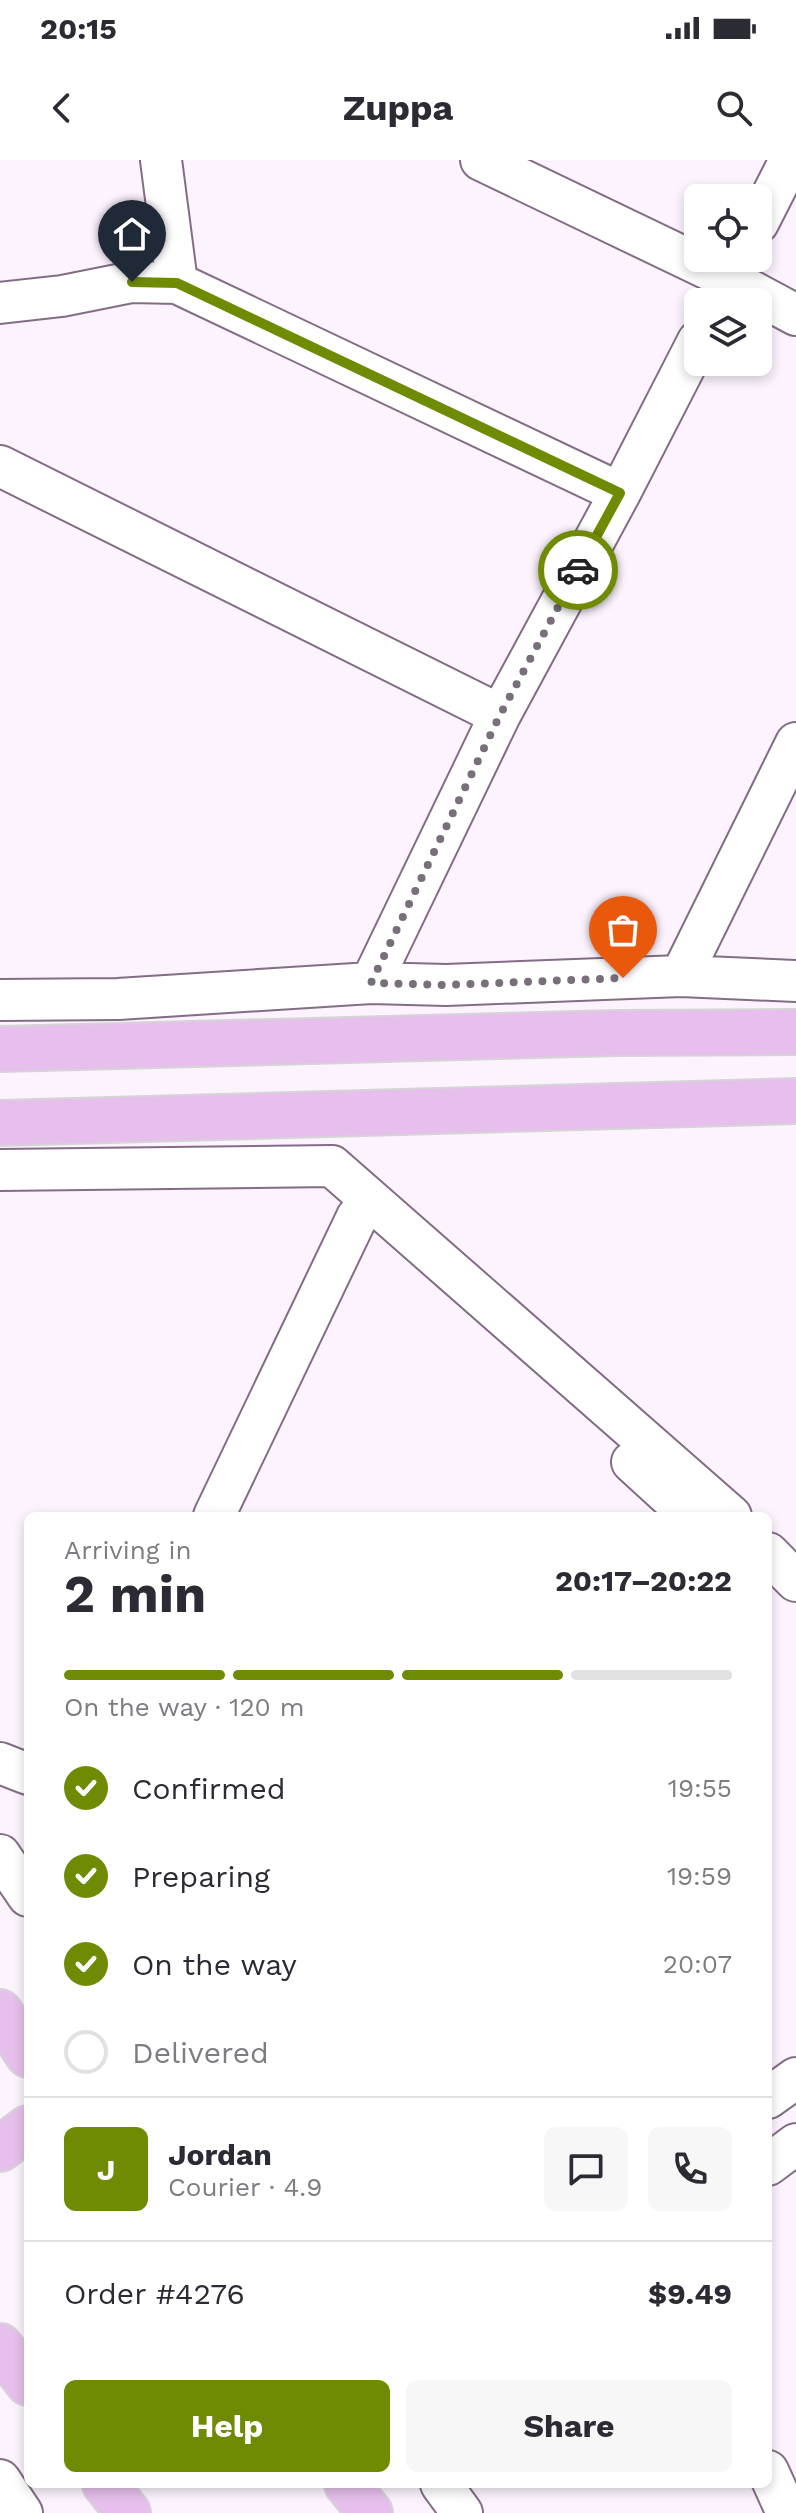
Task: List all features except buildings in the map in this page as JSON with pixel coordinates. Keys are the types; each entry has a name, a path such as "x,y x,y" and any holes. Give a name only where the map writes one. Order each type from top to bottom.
{"main road":[{"path":"0,1049 618,1033 796,1032"},
{"path":"0,1123 796,1101"},
{"path":"0,2012 24,2049"},
{"path":"0,2149 24,2131"},
{"path":"0,2346 24,2378"},
{"path":"108,2488 128,2513"},
{"path":"350,2488 370,2513"}],"street":[{"path":"161,160 177,283"},
{"path":"481,160 796,315"},
{"path":"772,195 790,160"},
{"path":"0,303 62,296 132,282 177,283 620,493"},
{"path":"371,983 500,715 684,368"},
{"path":"0,466 500,715"},
{"path":"681,976 796,743"},
{"path":"0,967 42,999 156,1045"},
{"path":"0,1000 118,999 371,983 446,985 681,976 796,981"},
{"path":"297,1166 497,1338 687,1512"},
{"path":"0,1170 332,1166 727,1512"},
{"path":"216,1512 357,1217"},
{"path":"772,1557 796,1581"},
{"path":"772,1591 796,1613"},
{"path":"0,1763 24,1772"},
{"path":"0,1855 24,1890"},
{"path":"772,2095 796,2078"},
{"path":"772,2162 796,2144"},
{"path":"0,2480 22,2513"},
{"path":"772,2480 787,2513"},
{"path":"444,2488 462,2513"}],"way so far":[{"path":"578,570 500,715 371,983 446,985 623,978"}],"route":[{"path":"132,282 177,283 620,493 578,570"}]}
